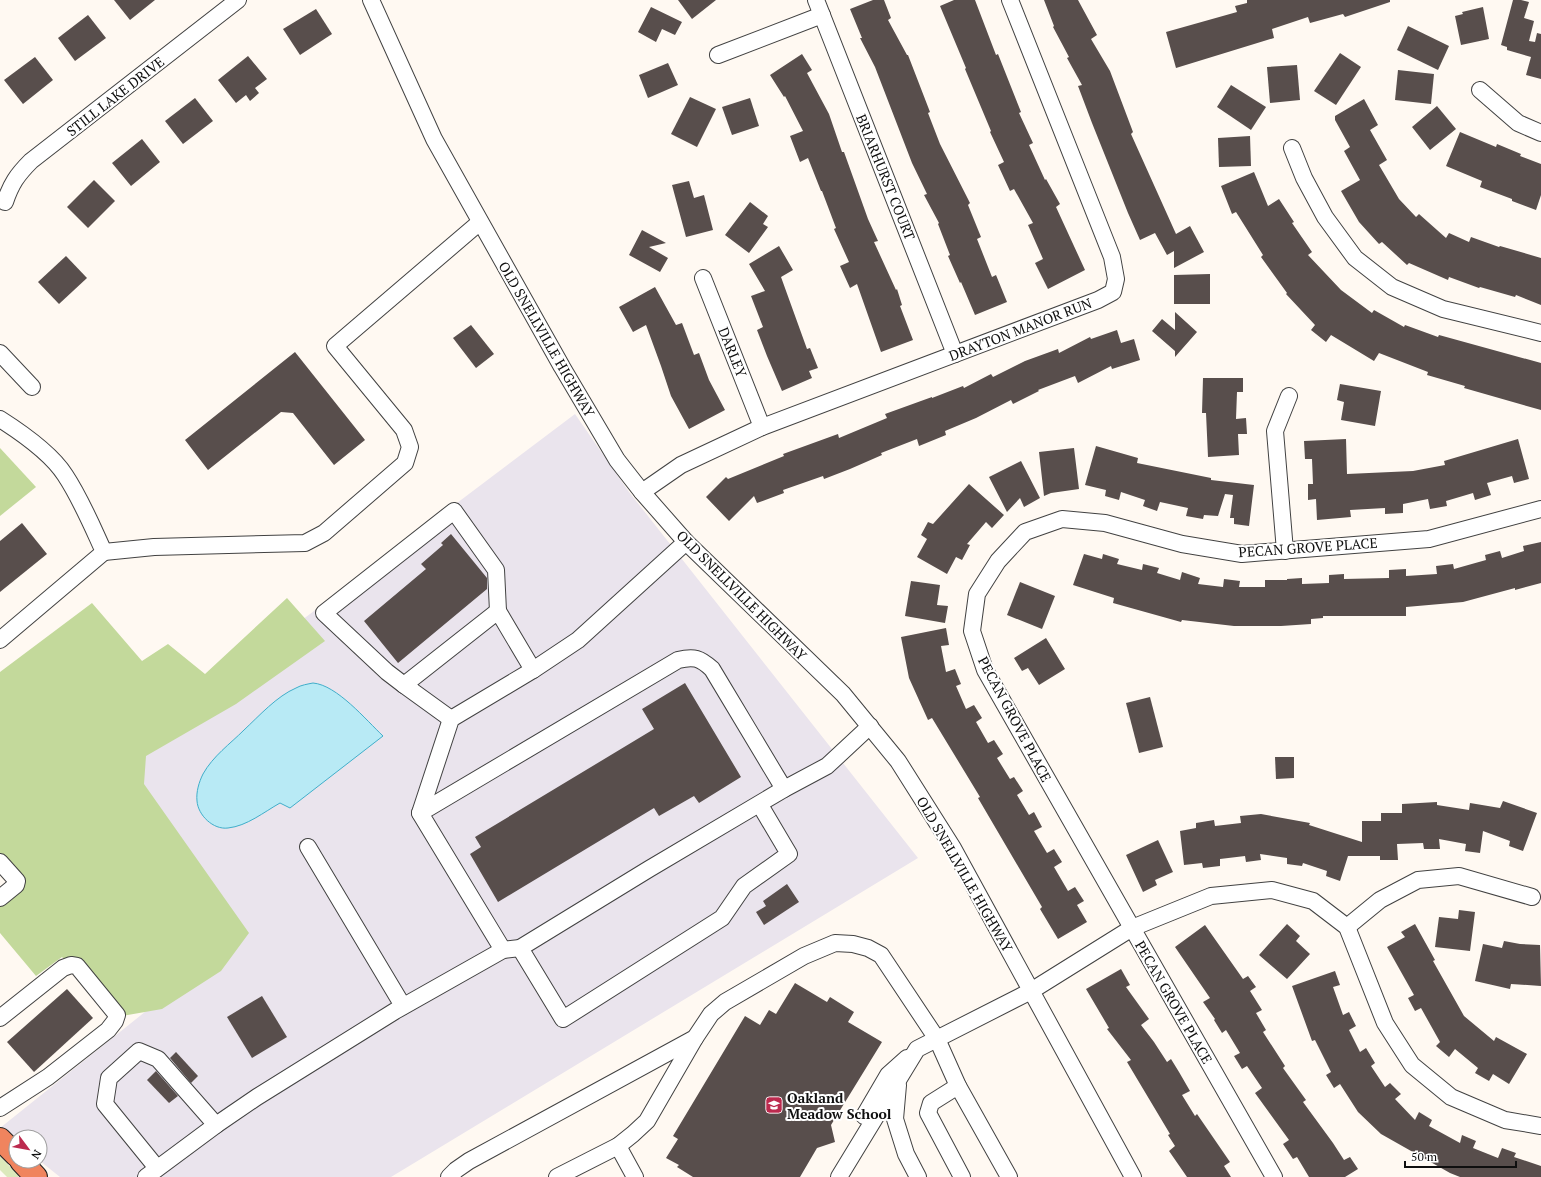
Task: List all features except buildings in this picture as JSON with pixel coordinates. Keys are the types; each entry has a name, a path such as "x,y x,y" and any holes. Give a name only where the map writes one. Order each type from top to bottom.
{"highway":[{"path":"0,1139 8,1147"},
{"path":"28,1169 36,1177"}],"street":[{"name":"STILL LAKE DRIVE","path":"5,202 11,185 19,172 238,0"},
{"name":"OLD SNELLVILLE HIGHWAY","path":"371,0 434,139 562,368 617,460 642,492 686,542 843,694 898,761 953,848 1133,1177"},
{"name":"DRAYTON MANOR RUN","path":"642,492 680,465 762,427 1098,300 1114,292 1116,279 1112,257 1010,0"},
{"path":"718,56 819,7"},
{"name":"BRIARHURST COURT","path":"819,7 955,354"},
{"path":"1480,90 1518,123 1541,133"},
{"path":"1292,148 1304,178 1325,217 1355,258 1392,287 1443,309 1541,333"},
{"path":"0,640 104,552 154,548 305,543 324,533 405,463 410,446 404,430 335,346 480,222"},
{"name":"DARLEY","path":"703,278 762,427"},
{"path":"0,353 32,387"},
{"path":"1285,551 1275,431 1289,396"},
{"path":"0,419 41,449 64,474 82,506 104,552"},
{"name":"PECAN GROVE PLACE","path":"1274,1177 986,670 972,631 977,594 998,561 1025,532 1062,519 1105,523 1182,544 1242,554 1428,539 1541,509"},
{"path":"451,719 387,672 324,613 454,511 496,570 498,611 534,670"},
{"path":"503,950 420,813 451,719 534,670 578,640 686,542"},
{"path":"404,685 498,611"},
{"path":"420,813 678,660 695,657 704,661 712,668 784,790"},
{"path":"216,1125 158,1059 139,1051 109,1078 105,1104 151,1172 257,1097 403,1006 503,950 520,948 649,869 827,766 870,726"},
{"path":"520,948 563,1019 722,918 744,886 789,854 760,805"},
{"path":"308,847 403,1006"},
{"path":"0,862 17,881 16,885 0,898"},
{"path":"1347,927 1380,900 1418,880 1459,876 1532,897"},
{"path":"827,1177 888,1075 917,1049 1031,991 1132,928 1211,896 1272,890 1313,901 1347,927 1385,1023 1412,1065 1451,1097 1505,1120 1541,1126"},
{"path":"557,1177 618,1146 647,1121 695,1038 712,1014 725,1002 804,956 835,943 853,944 868,948 881,956 937,1039 958,1086 1008,1177"},
{"path":"0,1018 62,968 71,965 77,966 117,1016 115,1022 108,1030 48,1077 0,1108"},
{"path":"449,1177 469,1161 695,1038"},
{"path":"844,1174 917,1049"},
{"path":"898,1083 895,1119 914,1176"},
{"path":"958,1086 931,1103 928,1113 962,1177"},
{"path":"618,1146 635,1177"}],"shaded area":[{"path":"575,414 629,492 918,858 391,1177 60,1177 48,1167 48,1129 8,1129 8,1134 0,1128 241,935 119,758"}],"green space":[{"path":"0,448 36,487 0,516"},
{"path":"287,598 325,641 236,704 146,756 144,784 249,933 221,971 162,1009 122,1016 62,957 36,976 0,933 0,905 22,876 0,856 0,672 92,603 142,661 168,644 205,674"},
{"path":"0,1156 8,1164 8,1169 12,1169 19,1176 7,1177 0,1170"}],"water":[{"path":"313,683 322,685 341,696 383,736 290,808 280,803 249,822 235,827 222,828 212,824 203,816 197,801 199,784 207,768 222,750 275,701 298,687"}],"place":[{"name":"Oakland Meadow School","path":"774,1105"}]}
